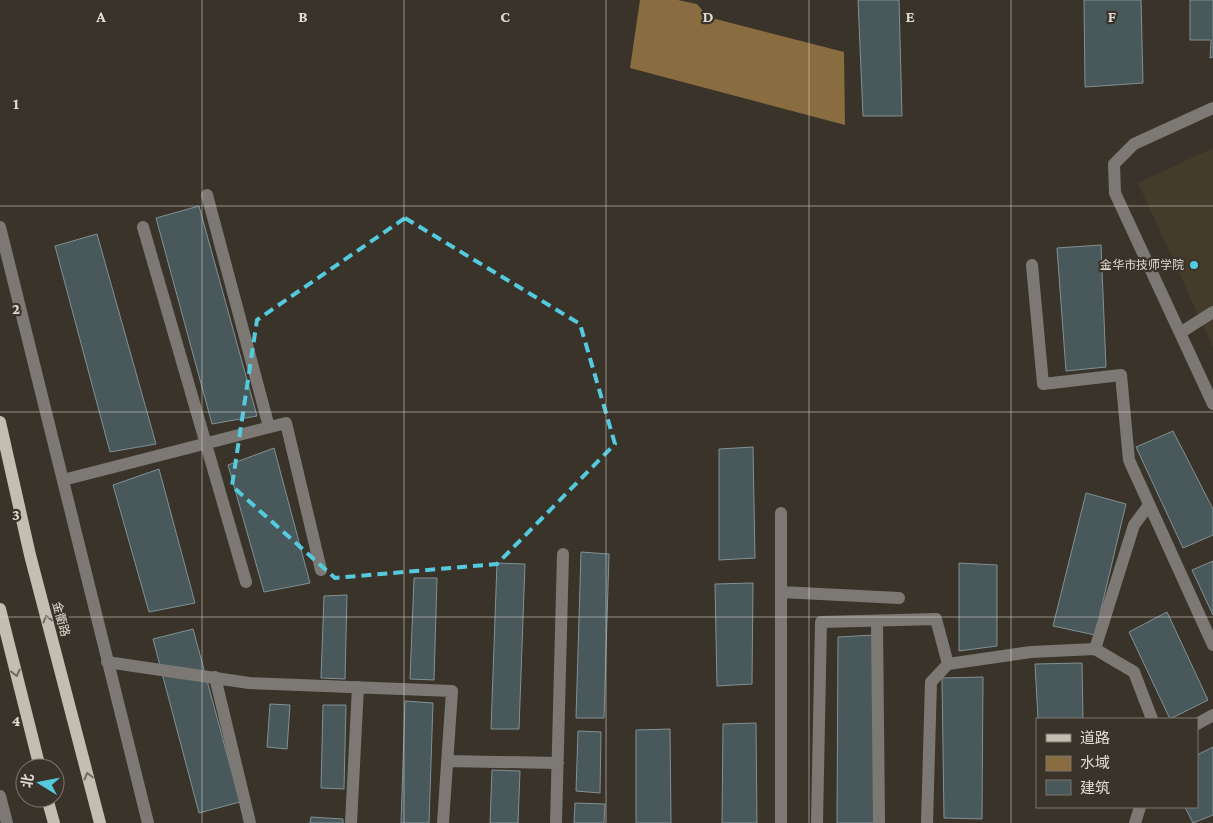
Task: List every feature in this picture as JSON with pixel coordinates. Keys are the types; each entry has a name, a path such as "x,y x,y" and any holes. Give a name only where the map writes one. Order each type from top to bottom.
{"main road":[{"name":"金衢路","path":"0,422 30,555 100,823"},
{"path":"0,609 37,758"},
{"path":"50,808 54,823"}],"street":[{"path":"1213,108 1134,144 1114,164 1115,193 1213,404"},
{"path":"207,195 269,427"},
{"path":"0,227 148,823"},
{"path":"143,227 246,582"},
{"path":"1032,265 1043,384 1121,375 1129,460 1213,645"},
{"path":"1180,333 1213,312"},
{"path":"63,480 286,423 321,570"},
{"path":"1095,649 1134,526 1149,505"},
{"path":"781,513 781,823"},
{"path":"556,823 564,554"},
{"path":"781,592 899,598"},
{"path":"817,823 821,622 936,619 948,664"},
{"path":"877,621 879,823"},
{"path":"927,823 931,682 948,664 1031,652 1095,649 1134,672 1152,718"},
{"path":"108,662 249,683 452,691 443,823"},
{"path":"215,678 250,823"},
{"path":"351,823 358,687"},
{"path":"1198,723 1213,715"},
{"path":"447,761 558,762"},
{"path":"0,796 7,823"},
{"path":"1135,823 1140,808"}],"highlighted area":[{"path":"405,218 580,324 615,444 497,564 335,578 232,486 257,320"}],"shaded area":[{"name":"金华市技师学院","path":"1213,148 1213,347 1138,183"}],"water":[{"path":"640,0 678,0 697,4 708,17 844,52 845,125 630,68"}],"building":[{"path":"858,0 899,0 902,116 863,116"},
{"path":"1084,0 1141,0 1143,83 1085,87"},
{"path":"1190,0 1213,0 1213,57 1210,58 1211,40 1190,40"},
{"path":"199,206 257,416 212,424 156,218"},
{"path":"97,234 156,444 110,452 55,246"},
{"path":"1101,245 1106,367 1066,371 1057,248"},
{"path":"1173,431 1213,509 1213,535 1183,548 1136,447"},
{"path":"753,447 755,558 719,560 719,449"},
{"path":"274,448 310,583 264,592 228,465"},
{"path":"159,469 195,603 149,612 113,485"},
{"path":"1086,493 1126,504 1095,635 1053,626"},
{"path":"581,552 609,554 604,718 576,718"},
{"path":"1213,561 1213,615 1192,570"},
{"path":"497,563 525,564 519,729 491,729"},
{"path":"959,563 997,565 997,646 959,651"},
{"path":"414,578 437,578 434,680 410,679"},
{"path":"753,583 752,684 717,686 715,584"},
{"path":"347,595 345,679 321,678 324,596"},
{"path":"1167,612 1208,700 1170,718 1129,632"},
{"path":"193,629 240,802 199,813 153,639"},
{"path":"874,635 875,823 837,823 838,637"},
{"path":"1082,663 1083,718 1038,718 1035,664"},
{"path":"983,677 982,819 944,818 942,678"},
{"path":"405,701 433,703 429,823 401,823"},
{"path":"270,704 290,705 287,749 267,747"},
{"path":"323,705 346,705 344,789 321,788"},
{"path":"756,723 757,823 722,823 723,724"},
{"path":"670,729 671,823 636,823 636,730"},
{"path":"578,731 601,732 600,793 576,791"},
{"path":"1213,747 1213,815 1193,823 1186,808 1198,808 1198,754"},
{"path":"492,770 520,771 518,823 490,823"},
{"path":"575,803 605,804 604,823 574,823"},
{"path":"311,817 343,819 343,823 310,823"}],"place":[{"name":"金华市技师学院","path":"1194,265"}]}
